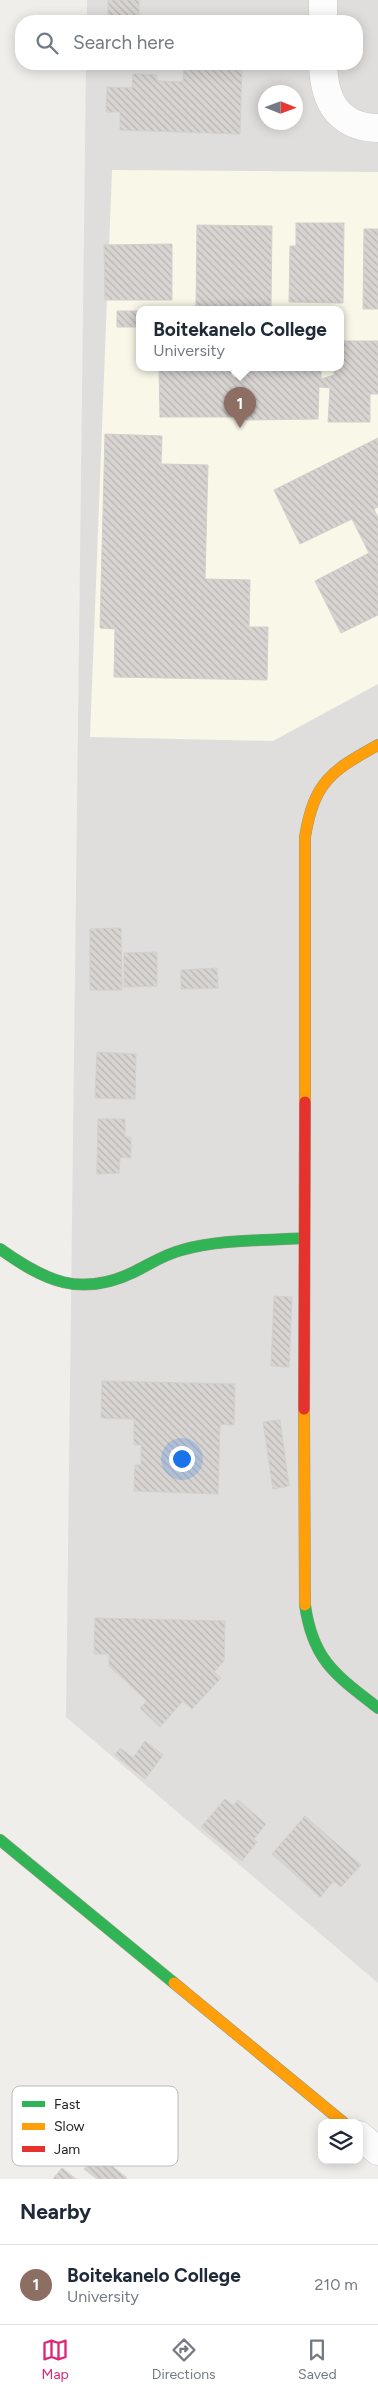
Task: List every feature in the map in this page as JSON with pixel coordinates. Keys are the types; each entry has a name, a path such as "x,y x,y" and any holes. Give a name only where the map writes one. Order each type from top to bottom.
{"street":[{"path":"323,0 323,15"},
{"path":"324,70 324,83 328,98 337,111 348,122 362,128 378,128"},
{"path":"378,745 336,770 319,787 309,809 305,837 304,1238 304,1600 307,1628 317,1651 329,1668 378,1708"},
{"path":"0,1249 50,1281 77,1286 104,1283 132,1273 160,1257 190,1248 304,1238"},
{"path":"0,1840 339,2119"},
{"path":"363,2138 378,2151"}],"shaded area":[{"path":"87,0 378,0 378,1983 66,1717 86,70 363,70 363,15 87,15"},
{"path":"112,170 378,172 378,684 273,741 90,737"}],"building":[{"path":"108,0 139,0 139,15 108,15"},
{"path":"184,70 242,70 240,134 120,130 120,112 106,112 107,87 132,88 133,74 157,75 157,81 183,82"},
{"path":"296,223 344,223 343,303 289,302 290,246 296,246"},
{"path":"197,225 272,226 271,306 196,306"},
{"path":"364,229 378,229 378,309 363,309"},
{"path":"172,244 172,300 105,300 104,245"},
{"path":"117,311 136,311 136,327 117,327"},
{"path":"344,341 378,341 378,394 370,394 370,422 328,422 330,388 319,387 318,419 246,420 237,410 239,392 232,388 232,417 160,417 159,371 231,371 231,375 235,378 239,374 247,374 247,371 321,371 321,379 334,375 334,371 344,371"},
{"path":"105,434 162,436 161,464 208,465 205,579 250,580 249,627 268,627 267,680 114,677 115,629 100,628"},
{"path":"378,438 378,507 374,509 378,518 378,615 341,633 315,581 369,553 352,519 300,544 274,490"},
{"path":"121,928 122,990 90,990 90,929"},
{"path":"157,952 157,986 124,987 124,953"},
{"path":"217,968 218,988 181,989 181,970"},
{"path":"97,1052 136,1054 135,1099 95,1098"},
{"path":"98,1119 125,1119 125,1137 131,1137 131,1158 120,1157 119,1173 97,1174"},
{"path":"274,1296 292,1297 289,1367 271,1366"},
{"path":"102,1381 235,1384 234,1425 220,1424 218,1494 134,1491 135,1465 141,1465 141,1445 134,1445 134,1419 101,1418"},
{"path":"280,1420 289,1486 273,1489 263,1422"},
{"path":"95,1618 225,1621 224,1661 214,1672 221,1678 192,1709 183,1701 160,1727 140,1708 147,1701 109,1666 109,1654 94,1654"},
{"path":"145,1741 163,1755 145,1779 115,1755 120,1748 133,1758"},
{"path":"225,1799 233,1806 238,1800 266,1824 254,1839 257,1842 242,1861 201,1827"},
{"path":"305,1816 361,1865 341,1887 334,1881 320,1897 272,1854"},
{"path":"87,2166 112,2166 127,2178 97,2179 84,2169"},
{"path":"62,2168 76,2179 53,2179"}],"traffic: fast":[{"path":"0,1249 32,1270 48,1277 80,1285 115,1280 170,1254 197,1246 227,1242 304,1238"},
{"path":"305,1605 314,1640 329,1665 350,1686 378,1708"},
{"path":"0,1840 174,1983"}],"traffic: slow":[{"path":"305,1102 305,837 314,803 327,780 348,763 378,745"},
{"path":"304,1409 305,1605"},
{"path":"174,1983 339,2119"}],"traffic: jam":[{"path":"304,1409 305,1102"}],"place":[{"name":"Boitekanelo College","path":"240,428"}]}
